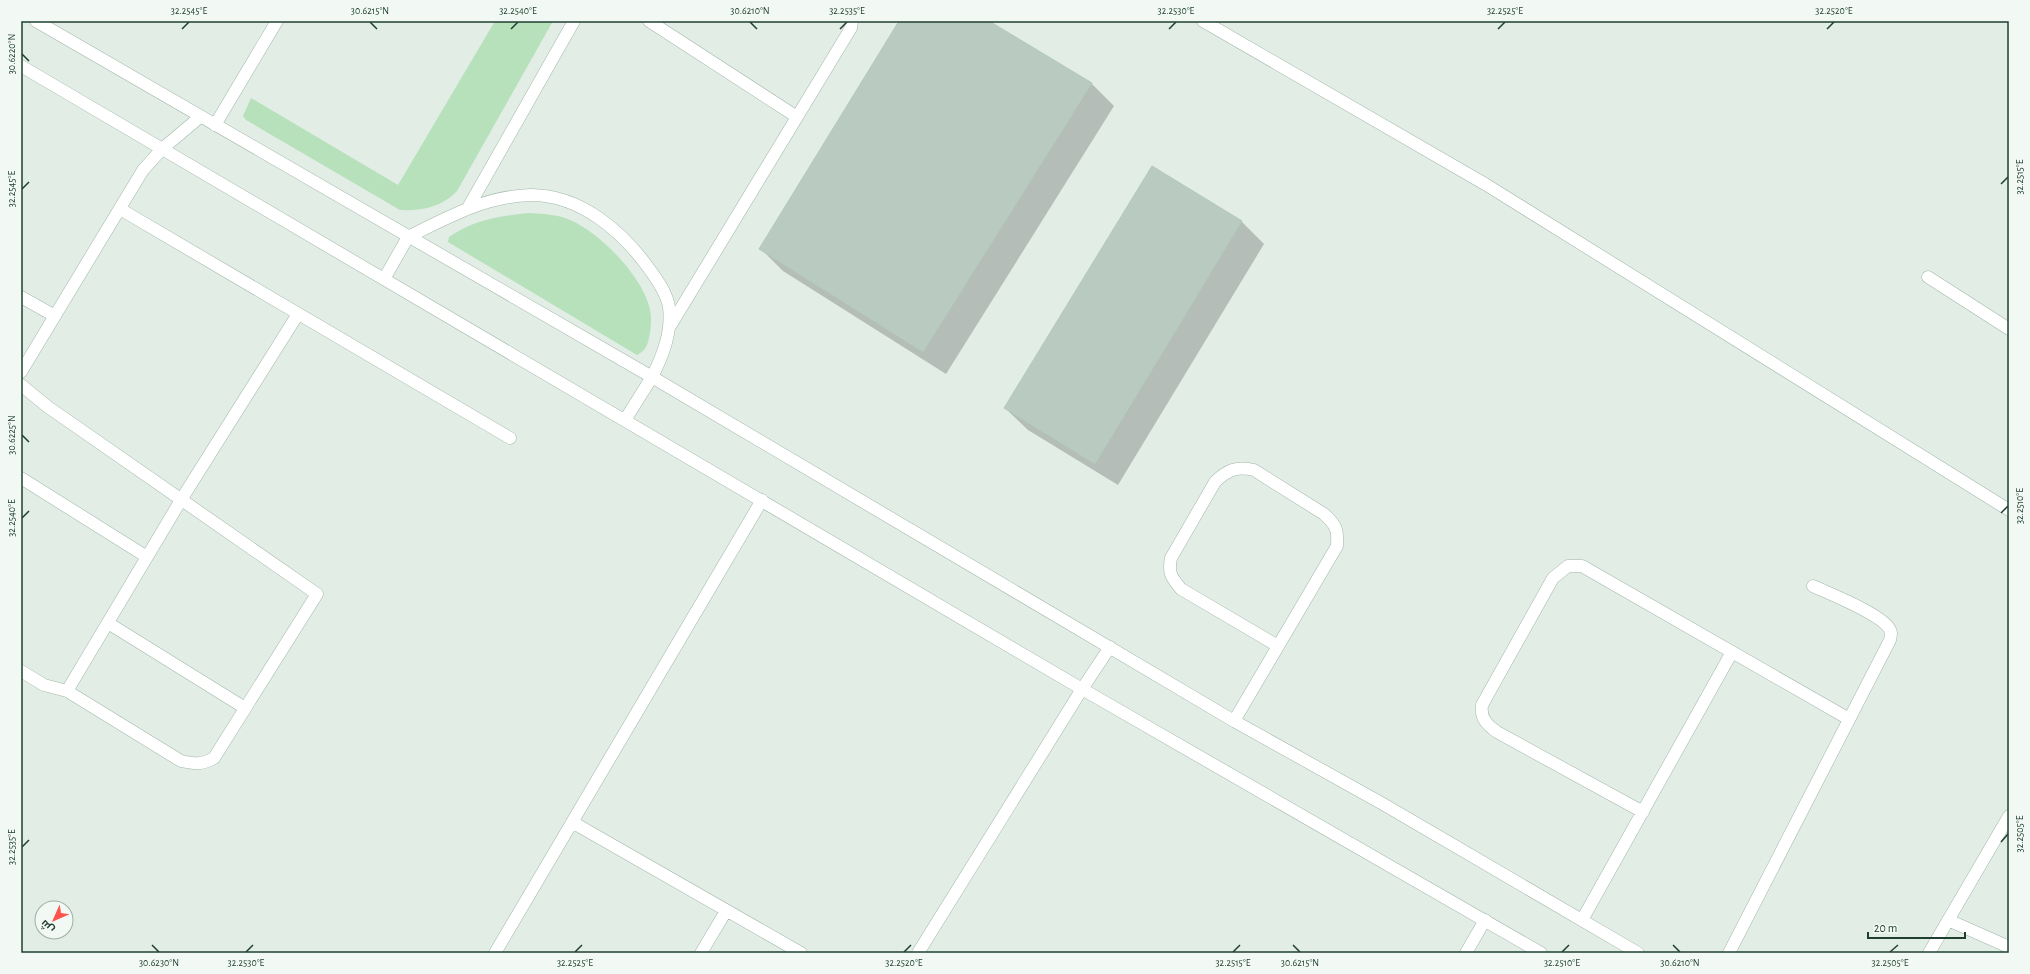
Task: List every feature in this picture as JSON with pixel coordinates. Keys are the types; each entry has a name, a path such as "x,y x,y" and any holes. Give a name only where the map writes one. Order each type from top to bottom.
{"street":[{"path":"36,21 652,377 1234,721 1638,953"},
{"path":"215,125 277,21"},
{"path":"468,208 574,21"},
{"path":"649,21 797,117"},
{"path":"669,329 851,28 852,21"},
{"path":"1203,21 1485,184 2009,510"},
{"path":"21,66 1082,689 1541,953"},
{"path":"21,372 143,170 162,149 200,117"},
{"path":"384,278 408,237 468,208 491,200 532,195 553,198 577,205 599,218 621,235 641,257 660,284 669,307 669,329 664,353 652,377 625,420"},
{"path":"120,209 510,438"},
{"path":"1928,277 2009,329"},
{"path":"21,297 55,316"},
{"path":"67,691 181,500 298,314"},
{"path":"21,385 48,407 317,594 214,758 205,763 195,764 181,761 67,691 44,685 21,671"},
{"path":"1234,721 1337,546 1338,532 1333,522 1324,514 1254,470 1243,467 1233,468 1224,473 1215,482 1172,558 1169,568 1172,578 1181,589 1278,646"},
{"path":"21,478 147,557"},
{"path":"495,953 762,500"},
{"path":"1643,812 1497,732 1483,719 1481,713 1482,705 1553,578 1568,566 1575,564 1582,566 1849,719"},
{"path":"1730,953 1890,640 1891,633 1889,627 1875,616 1813,586"},
{"path":"108,623 245,708"},
{"path":"918,953 1082,689 1110,647"},
{"path":"1582,920 1732,652"},
{"path":"1929,953 2009,816"},
{"path":"572,822 801,953"},
{"path":"701,953 726,911"},
{"path":"1466,953 1485,920"},
{"path":"1948,920 2009,947"}],"green space":[{"path":"495,21 553,21 457,191 445,201 431,207 416,210 400,210 246,120 243,116 251,98 398,185"},
{"path":"528,213 560,217 581,226 606,244 628,268 644,294 651,313 649,340 645,348 640,353 637,355 448,242 449,237 468,226 497,217"}],"building":[{"path":"899,21 989,21 1092,83 923,352 759,249"},
{"path":"1152,166 1242,221 1095,464 1004,408"}]}
